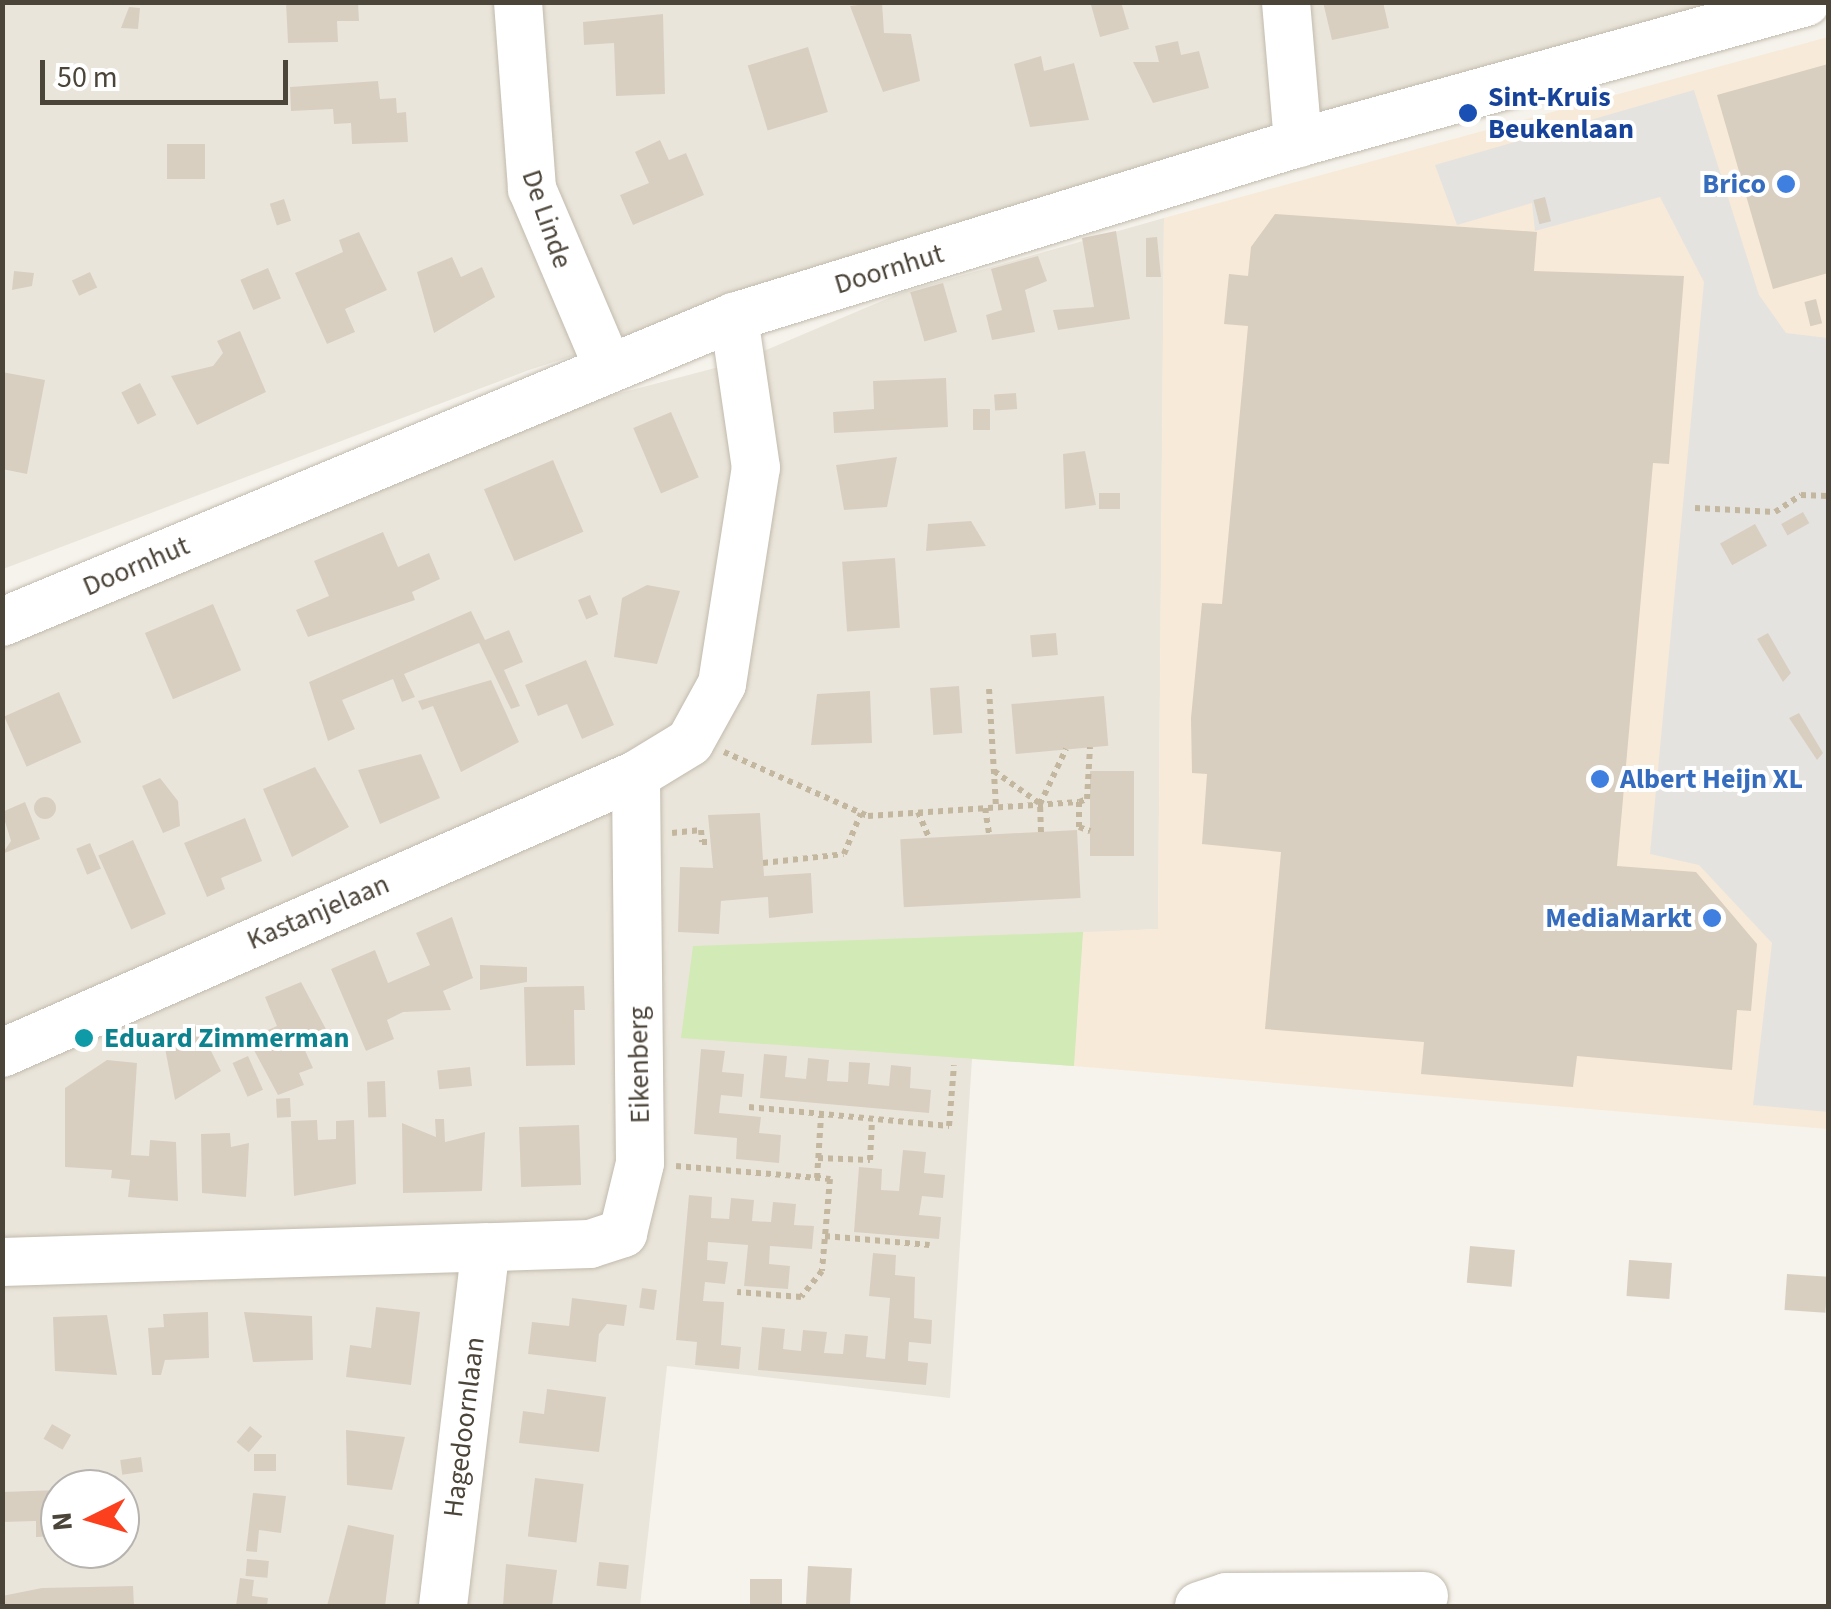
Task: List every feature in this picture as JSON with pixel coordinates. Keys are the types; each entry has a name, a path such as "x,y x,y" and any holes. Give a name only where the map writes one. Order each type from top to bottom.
{"street":[{"name":"De Linde","path":"518,2 532,190 608,367"},
{"path":"1286,2 1298,143"},
{"name":"Doornhut","path":"2,622 734,317 1298,143 1806,2"},
{"path":"636,775 693,738 722,684 754,490 752,402 734,317"},
{"name":"Kastanjelaan","path":"2,1053 636,775"},
{"name":"Eikenberg","path":"2,1262 486,1248 609,1240 632,1220 640,1163 636,775"},
{"name":"Hagedoornlaan","path":"443,1606 486,1248"},
{"path":"1200,1606 1226,1598 1424,1596"}],"path":[{"path":"1695,508 1774,512 1801,496 1828,496"},
{"path":"990,689 996,807"},
{"path":"693,738 861,812 1079,802 1087,799 1090,747"},
{"path":"1042,832 1040,804 1066,748"},
{"path":"994,771 1040,804"},
{"path":"1079,802 1079,827 1090,831"},
{"path":"985,808 989,834"},
{"path":"763,863 844,854 861,812"},
{"path":"918,812 928,836"},
{"path":"749,1107 949,1126 954,1065"},
{"path":"817,1178 821,1116"},
{"path":"818,1158 870,1160 872,1120"},
{"path":"640,1163 830,1179 822,1271 801,1297 737,1292"},
{"path":"824,1236 930,1246"}],"shaded area":[{"path":"3,3 1739,3 1278,131 529,370 3,569"},
{"path":"1828,37 1828,1129 1074,1066 1083,932 1158,929 1164,218"},
{"path":"1694,90 1759,295 1786,333 1828,338 1828,1112 1753,1105 1772,943 1699,865 1650,854 1704,282 1660,197 1535,231 1532,203 1457,225 1435,165"},
{"path":"1164,218 1158,929 1083,933 1074,1066 972,1059 950,1398 667,1366 640,1606 3,1606 2,646 502,424 738,362 903,292"}],"green space":[{"path":"1083,932 1074,1066 681,1038 693,946"}],"building":[{"path":"286,2 358,2 359,21 337,21 338,42 288,43"},
{"path":"882,2 884,33 911,34 920,81 883,92 850,6"},
{"path":"1121,2 1129,29 1100,37 1091,5"},
{"path":"1323,2 1383,2 1389,28 1332,40"},
{"path":"129,7 140,8 138,29 121,28"},
{"path":"663,14 665,94 616,96 614,43 584,45 583,22"},
{"path":"1178,41 1181,55 1199,51 1209,88 1153,103 1133,62 1159,62 1155,46"},
{"path":"808,47 828,112 768,130 748,65"},
{"path":"1041,56 1044,71 1074,63 1089,120 1030,127 1014,64"},
{"name":"Brico","path":"1828,64 1828,273 1773,289 1717,95"},
{"path":"378,81 380,99 396,98 397,113 406,112 408,142 352,144 351,123 334,124 333,109 291,111 290,87"},
{"path":"660,140 669,160 686,153 704,195 633,225 620,195 649,183 635,152"},
{"path":"167,144 205,144 205,179 167,179"},
{"path":"1545,197 1551,221 1539,224 1533,200"},
{"path":"284,199 291,221 277,226 270,204"},
{"path":"1275,214 1537,232 1534,271 1684,276 1669,464 1653,463 1617,866 1696,872 1757,944 1751,1011 1737,1010 1732,1070 1577,1056 1573,1087 1421,1074 1424,1042 1265,1029 1281,852 1202,844 1207,774 1192,773 1191,718 1202,603 1222,604 1248,326 1224,324 1229,274 1248,276 1251,247"},
{"path":"1116,231 1130,319 1058,330 1053,310 1094,307 1082,238"},
{"path":"359,232 387,290 345,309 355,332 327,344 295,273 343,252 339,240"},
{"path":"1157,237 1161,277 1146,277 1146,238"},
{"path":"1038,256 1047,281 1025,290 1035,332 992,340 986,315 1002,310 991,269"},
{"path":"452,257 461,277 482,267 495,297 434,333 417,272"},
{"path":"268,268 281,298 253,310 240,280"},
{"path":"14,271 34,273 32,286 12,290"},
{"path":"90,272 97,287 79,296 72,280"},
{"path":"943,283 957,332 924,341 910,292"},
{"path":"1816,299 1822,323 1810,326 1804,302"},
{"path":"240,331 266,392 197,425 171,376 213,366 223,353 217,341"},
{"path":"2,372 45,380 27,474 2,469"},
{"path":"946,378 948,427 834,433 833,412 874,409 873,381"},
{"path":"140,383 156,415 138,425 121,393"},
{"path":"1016,393 1017,409 995,410 994,395"},
{"path":"973,409 990,409 990,430 973,430"},
{"path":"671,412 699,477 661,493 633,428"},
{"path":"1085,451 1096,505 1065,509 1063,454"},
{"path":"897,457 887,507 844,510 836,465"},
{"path":"553,460 583,532 514,561 484,489"},
{"path":"1099,493 1120,493 1120,509 1099,509"},
{"path":"1803,512 1809,523 1787,535 1781,524"},
{"path":"971,521 986,546 926,551 928,524"},
{"path":"1755,524 1767,546 1732,565 1720,543"},
{"path":"383,532 398,567 429,553 440,579 412,592 415,600 308,637 296,610 329,596 314,561"},
{"path":"895,558 900,628 847,632 842,562"},
{"path":"647,585 680,591 657,664 614,657 622,598"},
{"path":"590,595 598,614 586,619 578,600"},
{"path":"213,604 241,670 173,699 145,633"},
{"path":"471,611 485,640 509,630 523,662 504,670 520,706 511,709 479,643 404,674 415,697 402,702 393,679 342,700 355,729 328,741 309,682"},
{"path":"1056,633 1058,655 1032,657 1030,635"},
{"path":"1768,633 1791,673 1783,682 1757,639"},
{"path":"586,660 614,725 582,739 567,704 538,716 525,685"},
{"path":"491,680 519,742 461,772 433,706 422,710 418,701"},
{"path":"959,686 962,733 933,735 930,688"},
{"path":"870,691 872,743 811,745 817,694"},
{"path":"59,692 81,742 27,767 4,716"},
{"path":"1104,696 1108,746 1016,754 1011,704"},
{"path":"1799,713 1823,753 1817,760 1789,718"},
{"path":"421,754 440,798 380,824 358,770"},
{"path":"315,767 349,827 292,857 263,789"},
{"path":"1090,771 1134,771 1134,856 1090,856"},
{"path":"160,778 178,801 180,826 163,833 142,786"},
{"path":"45,797 56,808 45,819 34,808"},
{"path":"25,802 40,839 2,854 11,841 2,812"},
{"path":"760,813 764,876 811,873 813,913 769,918 768,897 721,901 719,934 678,932 680,867 713,868 708,815"},
{"path":"245,818 262,861 221,878 225,889 207,897 184,843"},
{"path":"1077,830 1081,898 904,907 900,839"},
{"path":"133,840 166,914 131,929 98,855"},
{"path":"90,843 101,869 87,875 76,849"},
{"path":"452,917 473,978 443,991 451,1010 403,1012 387,1020 394,1039 366,1051 331,969 375,950 388,983 430,965 416,933"},
{"path":"480,965 527,967 527,982 480,990"},
{"path":"301,982 328,1033 302,1044 313,1068 299,1073 304,1085 278,1095 248,1039 277,1026 265,997"},
{"path":"584,986 585,1010 574,1010 575,1065 526,1066 524,987"},
{"path":"198,1025 221,1071 175,1100 164,1043"},
{"path":"701,1049 725,1051 722,1072 744,1074 742,1097 721,1095 719,1113 761,1117 759,1133 781,1135 779,1163 736,1159 737,1138 694,1134"},
{"path":"764,1054 787,1056 785,1077 806,1079 808,1058 829,1060 827,1081 848,1082 849,1062 870,1063 868,1084 889,1086 891,1065 911,1067 910,1088 931,1090 929,1113 760,1098"},
{"path":"248,1056 263,1090 248,1097 232,1063"},
{"path":"107,1060 137,1063 131,1155 149,1156 150,1140 176,1142 178,1201 128,1197 130,1180 111,1178 112,1170 65,1167 65,1088"},
{"path":"470,1067 472,1086 439,1089 437,1070"},
{"path":"385,1081 386,1117 368,1118 367,1082"},
{"path":"290,1098 291,1117 277,1118 276,1099"},
{"path":"435,1119 444,1119 445,1142 485,1132 482,1191 403,1193 402,1123 436,1137"},
{"path":"317,1120 318,1140 336,1139 336,1121 354,1120 356,1184 294,1196 291,1121"},
{"path":"579,1125 581,1185 521,1187 519,1127"},
{"path":"230,1133 231,1147 249,1143 246,1197 202,1193 201,1134"},
{"path":"903,1150 926,1152 924,1173 945,1175 943,1198 922,1196 919,1215 941,1217 939,1239 854,1232 859,1167 882,1169 881,1190 899,1191"},
{"path":"689,1195 712,1197 711,1218 729,1219 731,1198 754,1200 752,1221 771,1222 773,1202 796,1204 794,1225 814,1226 812,1249 770,1246 769,1264 790,1266 788,1289 744,1286 748,1245 708,1242 707,1260 728,1262 725,1284 705,1282 703,1301 724,1302 721,1345 741,1347 739,1369 695,1365 697,1342 676,1340"},
{"path":"1470,1246 1515,1250 1512,1287 1467,1283"},
{"path":"873,1253 896,1255 895,1275 915,1277 914,1318 932,1320 931,1344 909,1342 908,1361 928,1363 926,1385 758,1370 762,1327 785,1329 783,1349 801,1351 803,1330 827,1332 824,1353 843,1354 845,1334 868,1336 866,1357 885,1359 890,1298 869,1296"},
{"path":"1629,1260 1672,1263 1669,1299 1626,1296"},
{"path":"1787,1274 1828,1277 1825,1313 1784,1310"},
{"path":"642,1288 657,1290 654,1310 639,1308"},
{"path":"572,1298 627,1305 624,1326 607,1324 599,1334 596,1362 528,1354 532,1322 569,1326"},
{"path":"376,1307 420,1312 411,1385 346,1377 350,1345 371,1348"},
{"path":"208,1312 209,1358 165,1360 161,1375 152,1375 148,1328 164,1327 163,1314"},
{"path":"244,1312 312,1316 313,1360 253,1362"},
{"path":"107,1315 117,1375 55,1371 53,1317"},
{"path":"547,1389 606,1397 599,1452 519,1443 523,1411 544,1414"},
{"path":"52,1424 71,1435 63,1450 44,1439"},
{"path":"250,1426 262,1436 249,1452 237,1442"},
{"path":"346,1430 405,1437 392,1490 347,1485"},
{"path":"254,1454 276,1454 276,1471 254,1471"},
{"path":"141,1457 143,1472 121,1469 120,1460"},
{"path":"535,1478 584,1484 576,1543 528,1537"},
{"path":"40,1491 40,1537 36,1537 36,1521 2,1522 2,1492"},
{"path":"253,1493 286,1496 281,1533 259,1530 257,1552 246,1551"},
{"path":"348,1525 394,1535 385,1606 327,1606"},
{"path":"247,1559 269,1561 267,1578 246,1576"},
{"path":"599,1562 629,1565 626,1589 596,1586"},
{"path":"506,1564 557,1570 552,1606 503,1606"},
{"path":"808,1566 852,1568 850,1606 806,1606"},
{"path":"240,1578 254,1580 252,1596 268,1598 267,1606 236,1606"},
{"path":"750,1579 782,1579 782,1606 750,1606"},
{"path":"133,1586 134,1606 2,1606 2,1596 42,1588"}],"place":[{"name":"Sint-Kruis Beukenlaan","path":"1468,113"},
{"name":"Brico","path":"1786,184"},
{"name":"Albert Heijn XL","path":"1600,779"},
{"name":"MediaMarkt","path":"1712,918"},
{"name":"Eduard Zimmerman","path":"84,1038"}]}
